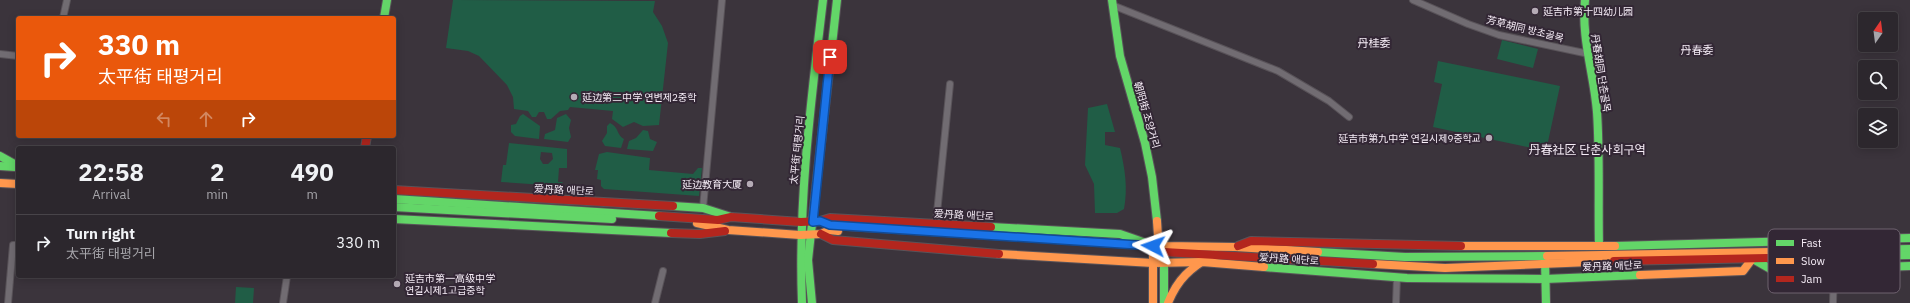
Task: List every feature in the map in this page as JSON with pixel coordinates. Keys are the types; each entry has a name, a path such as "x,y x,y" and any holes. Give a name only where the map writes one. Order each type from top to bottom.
{"main road":[{"path":"384,16 387,0"},
{"name":"太平街 태평거리","path":"802,303 800,235 802,198 823,0"},
{"path":"812,303 808,260 816,221 837,0"},
{"name":"丹春胡同 단춘골목","path":"1584,0 1583,20 1595,93 1597,120 1599,246"},
{"name":"朝阳街 조양거리","path":"1112,2 1120,56 1145,142 1151,170 1158,236 1164,249 1164,303"},
{"path":"0,156 16,166"},
{"path":"0,166 16,167"},
{"path":"0,183 16,185"},
{"path":"0,188 16,185"},
{"name":"爱丹路 애단로","path":"396,190 703,208 731,216 801,222 830,218 1120,234 1153,249"},
{"name":"爱丹路 애단로","path":"396,199 718,220 731,216"},
{"name":"爱丹路 애단로","path":"396,207 702,224 728,230 800,235 821,234 829,230 1153,249 1235,247 1405,257 1768,252"},
{"name":"爱丹路 애단로","path":"396,218 700,234 728,230"},
{"path":"772,233 773,220"},
{"name":"爱丹路 애단로","path":"816,221 830,225 1153,249"},
{"name":"爱丹路 애단로","path":"821,234 833,240 840,241 1032,257 1153,263 1202,262 1397,277 1545,279 1743,271 1752,259"},
{"path":"1153,303 1153,249 1158,236"},
{"name":"爱丹路 애단로","path":"1900,238 1910,238"},
{"name":"爱丹路 애단로","path":"1235,247 1251,241 1467,246 1599,246 1768,242"},
{"path":"1545,246 1546,303"},
{"name":"爱丹路 애단로","path":"1164,249 1212,255 1445,268 1589,262 1768,259"},
{"name":"爱丹路 애단로","path":"1900,249 1910,249"},
{"path":"1168,303 1178,282 1190,269 1212,255"},
{"name":"爱丹路 애단로","path":"1900,255 1910,255"},
{"name":"爱丹路 애단로","path":"1752,259 1768,268"},
{"name":"爱丹路 애단로","path":"1900,266 1910,266"}],"street":[{"path":"63,16 67,0"},
{"path":"703,208 722,0"},
{"name":"芳草胡同 방초골목","path":"1413,0 1468,24 1499,35 1589,54"},
{"path":"1112,2 1278,71 1330,101 1349,117"},
{"path":"0,54 16,56"},
{"path":"936,223 950,84"},
{"path":"8,303 13,245 16,245"},
{"path":"655,303 663,271"},
{"path":"1396,303 1397,277"},
{"path":"283,303 287,278"},
{"path":"1833,293 1833,303"}],"green space":[{"path":"453,0 655,1 653,12 662,26 668,43 659,125 643,126 634,122 623,127 612,119 613,111 570,107 568,110 560,111 551,119 547,119 544,112 539,112 536,117 532,117 528,111 514,109 513,97 507,85 479,56 468,51 446,48"},
{"path":"1502,40 1538,49 1533,68 1497,59"},
{"path":"1438,61 1560,86 1546,151 1433,127 1442,84 1434,82"},
{"path":"1107,104 1115,132 1105,132 1105,145 1120,148 1126,194 1124,209 1117,213 1095,213 1094,184 1085,165 1088,108"},
{"path":"523,114 540,126 539,139 515,136 511,132 511,125 516,124 520,116"},
{"path":"566,114 571,120 569,128 571,137 568,142 544,139 545,134 555,130 557,118"},
{"path":"610,123 624,139 621,148 605,146 602,141 607,133 607,126"},
{"path":"643,130 648,131 650,139 657,142 653,151 627,149 629,141 636,138"},
{"path":"509,143 567,149 567,168 559,168 558,182 563,182 559,186 501,182 503,165 506,165","holes":["541,152 552,153 553,159 548,164 543,164 540,159"]},
{"path":"607,152 650,158 649,170 693,174 698,168 702,168 699,196 604,189 601,186 601,180 597,179 598,170 595,170 599,154"},
{"path":"236,287 254,288 253,303 235,303"}],"traffic: fast":[{"path":"384,16 387,0"},
{"path":"802,303 801,265 806,151 823,0"},
{"path":"812,303 808,260 837,0"},
{"path":"1112,0 1120,56 1145,143 1152,177 1157,221"},
{"path":"1585,0 1584,14 1586,42 1597,112 1598,129 1599,246"},
{"path":"0,156 16,165"},
{"path":"0,166 15,167"},
{"path":"396,199 659,216"},
{"path":"673,206 703,208 731,217"},
{"path":"396,207 612,219"},
{"path":"396,219 671,233"},
{"path":"991,227 1120,234 1146,243"},
{"path":"929,231 1164,246 1164,303"},
{"path":"1900,238 1910,238"},
{"path":"1615,246 1768,242"},
{"path":"1900,249 1910,249"},
{"path":"1318,252 1405,257 1547,256"},
{"path":"1900,255 1910,255"},
{"path":"1753,259 1768,268"},
{"path":"1545,260 1546,303"},
{"path":"1900,266 1910,266"},
{"path":"1264,267 1407,278 1545,279 1640,275"}],"traffic: slow":[{"path":"0,183 16,184"},
{"path":"1157,221 1158,236 1164,246 1235,247 1318,252"},
{"path":"697,223 728,230 800,235 821,234 829,230 838,231"},
{"path":"1153,246 1153,303"},
{"path":"1461,246 1615,246"},
{"path":"1547,256 1768,252"},
{"path":"999,254 1153,263 1202,262 1264,267"},
{"path":"1168,303 1176,287 1186,275 1197,265 1212,255"},
{"path":"1640,275 1743,271 1752,259"},
{"path":"1373,264 1445,268 1614,261"}],"traffic: jam":[{"path":"365,146 367,138"},
{"path":"396,190 673,206"},
{"path":"659,216 718,220 731,217 801,222 820,221 830,225 929,231"},
{"path":"820,221 830,218 991,227"},
{"path":"671,233 700,234 725,231"},
{"path":"821,234 833,240 999,254"},
{"path":"1238,246 1251,241 1461,246"},
{"path":"1164,252 1373,264"},
{"path":"1614,261 1768,258"}],"place":[{"name":"延吉市第十四幼儿园","path":"1535,11"},
{"name":"延边第二中学 연변제2중학","path":"574,97"},
{"name":"延吉市第九中学 연길시제9중학교","path":"1489,138"},
{"name":"延边教育大厦","path":"750,184"},
{"name":"延吉市第一高级中学 연길시제1고급중학","path":"397,284"}],"district":[{"name":"丹桂委","path":"1374,43"},
{"name":"丹春委","path":"1697,50"},
{"name":"丹春社区 단춘사회구역","path":"1587,149"}],"route":[{"path":"830,57 813,222 820,221 830,225 1153,246"}]}
